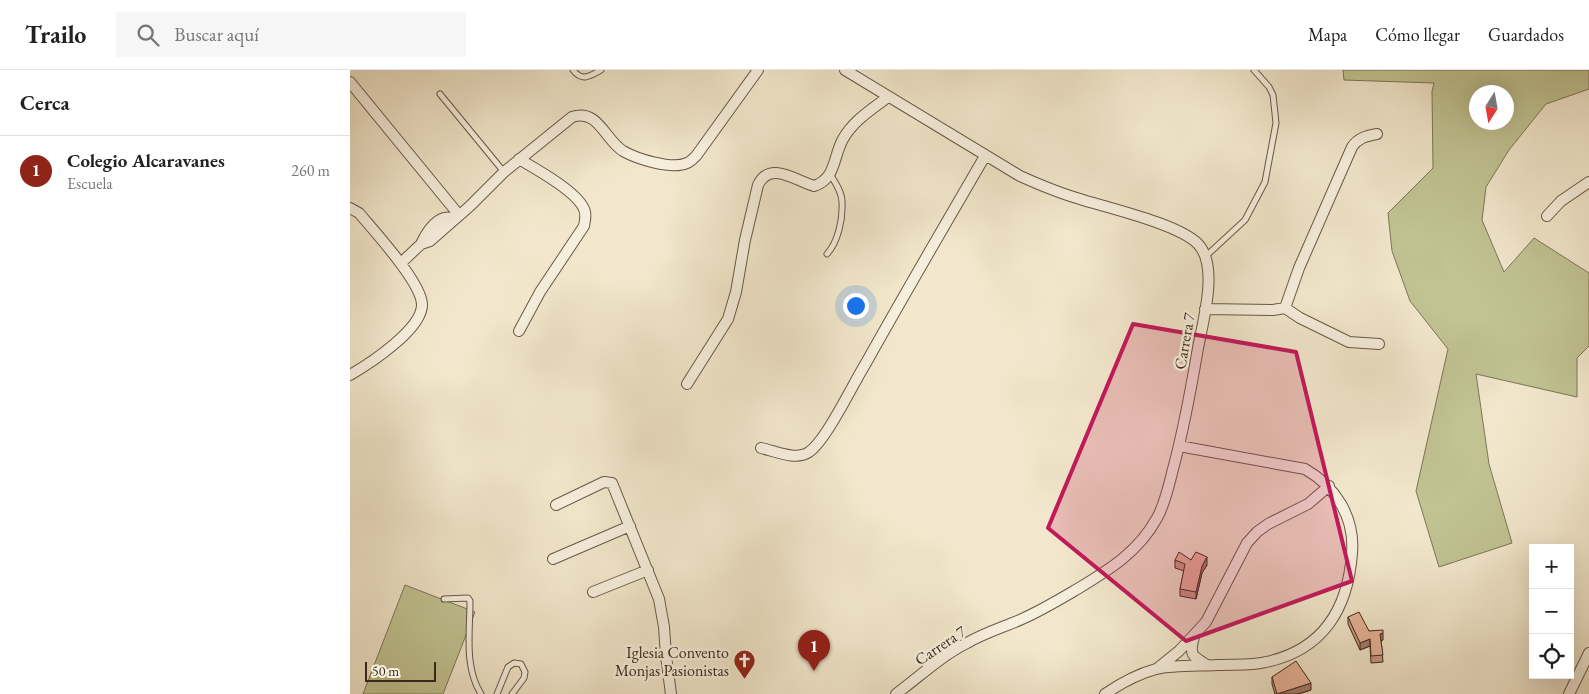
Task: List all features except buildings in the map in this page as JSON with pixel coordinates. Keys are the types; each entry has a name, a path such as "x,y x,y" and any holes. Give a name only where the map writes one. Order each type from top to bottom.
{"street":[{"path":"400,263 421,244 425,235 440,218 457,217 504,172 572,117 583,115 592,118 622,150 643,159 672,166 687,164 696,156 758,70"},
{"path":"845,70 1020,176 1046,187 1173,228 1190,237 1198,244 1206,256"},
{"path":"350,82 457,217"},
{"path":"687,384 728,319 736,292 745,240 758,184 761,179 774,172 814,186 822,184 829,178 843,139 863,115 888,97"},
{"path":"1285,308 1299,268 1352,147 1357,140 1367,135 1377,134"},
{"path":"761,448 795,456 808,453 814,448 830,426 985,156"},
{"path":"519,159 549,177 577,198 584,208 586,217 584,226 540,292 519,331"},
{"path":"1547,216 1561,201 1589,182"},
{"path":"350,208 359,213 400,263 420,297 422,306 420,316 391,347 350,375"},
{"name":"Carrera 7","path":"896,694 967,642 1041,610 1120,562 1141,541 1157,518 1180,446 1205,309 1208,274 1206,256"},
{"path":"1205,309 1273,310 1285,308 1300,318 1349,342 1379,344"},
{"path":"1106,694 1129,680 1158,668 1264,663 1283,658 1299,651 1328,627 1339,609 1347,589 1352,566 1353,544 1348,517 1340,500 1329,486 1305,469 1180,446"},
{"path":"556,505 604,482 612,483 659,599 671,694"},
{"path":"1158,668 1194,636 1206,622 1229,574 1247,543 1257,532 1268,524 1308,504 1329,486"},
{"path":"553,559 630,526"},
{"path":"594,592 648,570"},
{"path":"1194,636 1191,650 1194,658 1207,665"},
{"path":"1569,694 1589,653"}],"lane":[{"path":"573,70 580,77 584,78 601,70"},
{"path":"1206,256 1245,220 1265,182 1276,123 1273,95 1269,87 1254,70"},
{"path":"440,94 504,172"},
{"path":"828,254 834,247 837,238 843,201 830,174"},
{"path":"444,599 468,598 470,601 470,664 472,676 481,694"},
{"path":"497,694 508,667 514,663 521,664 525,672 524,678 512,694"}],"highlighted area":[{"path":"1133,324 1296,352 1352,581 1186,641 1048,528"}],"green space":[{"path":"1343,70 1589,70 1589,89 1546,104 1509,150 1486,187 1482,220 1504,272 1534,238 1589,273 1589,346 1577,358 1577,397 1476,374 1489,464 1512,543 1439,567 1416,491 1448,349 1410,301 1392,251 1388,213 1433,168 1432,91 1434,83 1344,80"},
{"path":"405,585 475,612 443,694 363,694"}],"place":[{"name":"Colegio Alcaravanes","path":"814,671"},
{"name":"Iglesia Convento Monjas Pasionistas","path":"745,680"}]}
